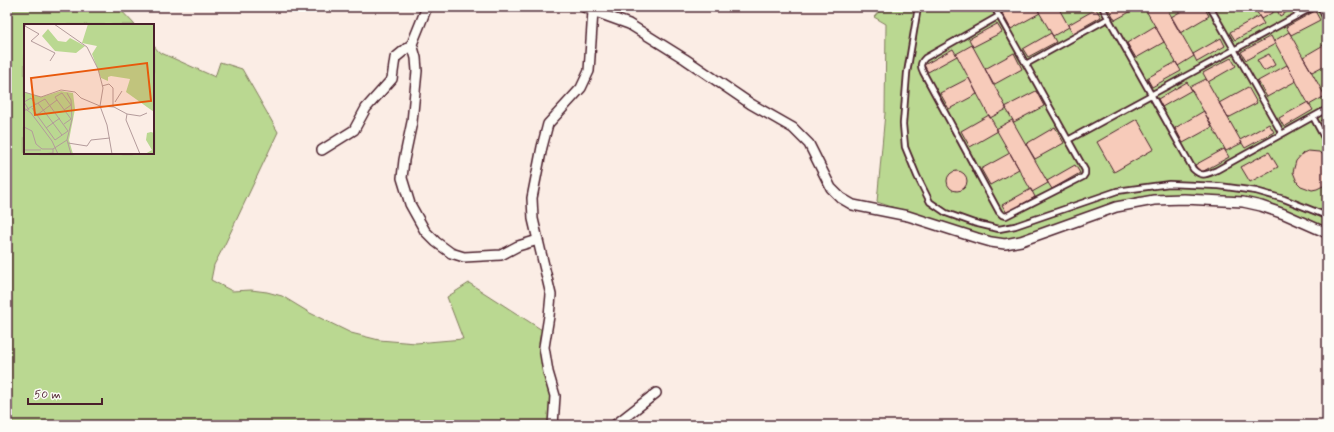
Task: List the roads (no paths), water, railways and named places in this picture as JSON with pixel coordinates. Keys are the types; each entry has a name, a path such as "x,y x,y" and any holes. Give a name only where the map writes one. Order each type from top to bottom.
{"street":[{"path":"322,150 354,130 366,108 392,79 395,58 412,44 427,7"},
{"path":"584,7 629,24 685,59 751,104 793,128 809,144 831,188 841,198 853,205 908,216 977,238 1005,244 1021,241 1116,207 1154,200 1243,202 1261,206 1284,214 1327,233"},
{"path":"554,425 555,396 548,372 544,347 549,316 550,295 533,218 532,198 548,124 581,88 589,71 592,9"},
{"path":"412,44 416,58 417,70 412,122 402,178 410,204 425,231 436,242 451,253 464,257 501,255 518,246 538,240"},
{"path":"616,425 656,393"}],"lane":[{"path":"918,7 906,88 903,124 904,147 930,202 946,213 974,223 999,229 1015,226 1117,191 1169,184 1219,186 1256,191 1284,199 1327,216"},
{"path":"994,7 1085,170 1083,177 1011,215 1006,216 1002,215 923,72 921,64 925,58 999,16"},
{"path":"1102,7 1193,169 1198,174 1203,175 1217,170 1327,109"},
{"path":"1210,7 1282,134"},
{"path":"1068,140 1313,7"},
{"path":"1320,7 1327,20"},
{"path":"1026,64 1109,18"},
{"path":"1313,117 1327,143"}]}
